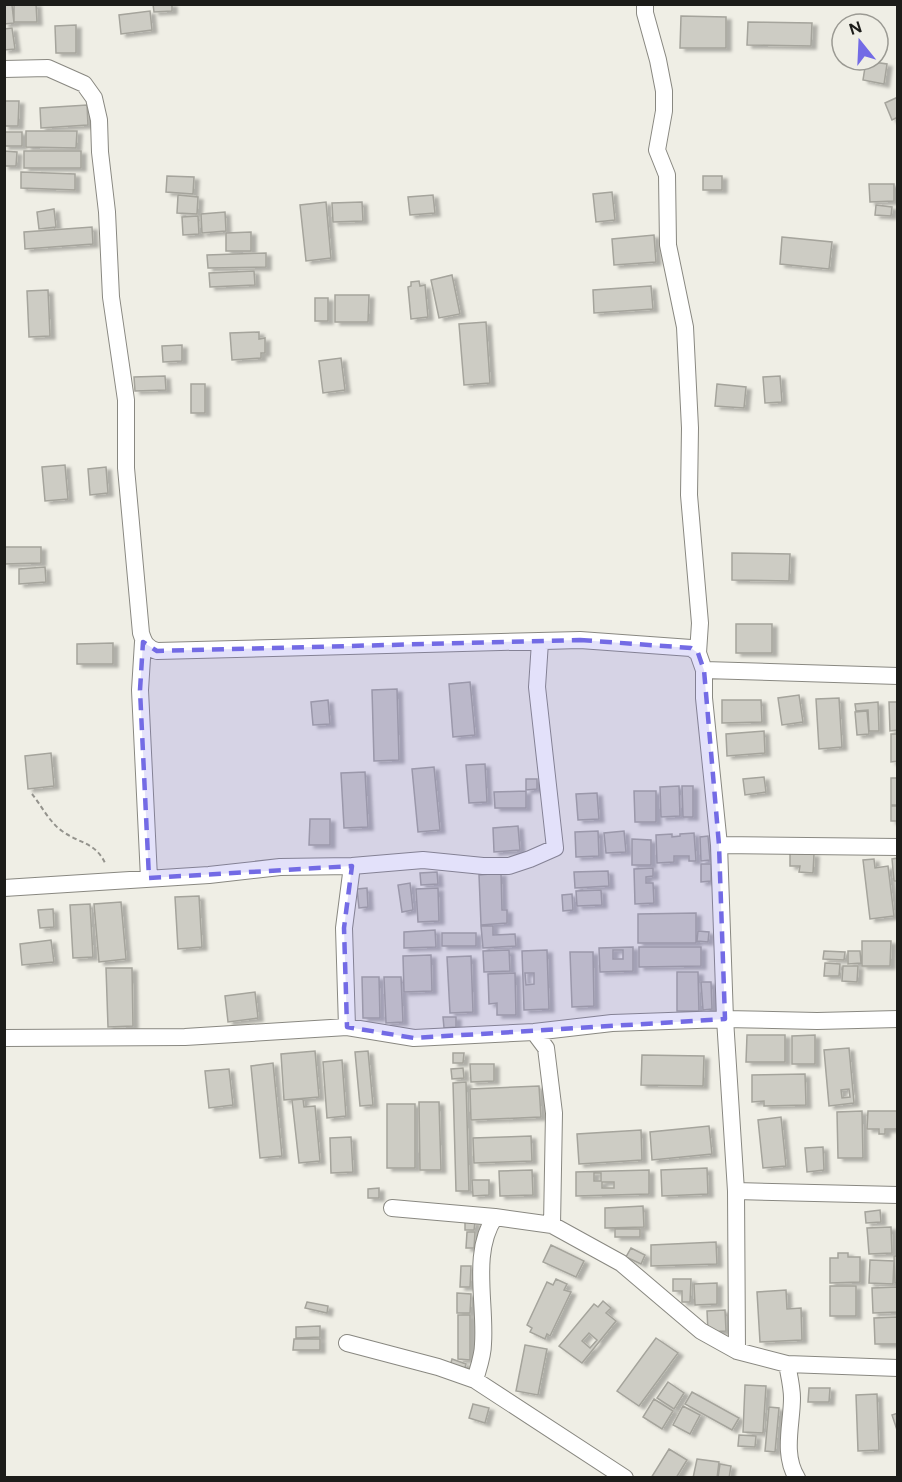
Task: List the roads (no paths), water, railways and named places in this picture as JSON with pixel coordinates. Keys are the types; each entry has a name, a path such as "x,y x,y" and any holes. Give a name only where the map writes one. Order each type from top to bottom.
{"street":[{"path":"645,4 645,13 664,91 664,111 657,150 667,175 668,245 685,327 690,428 689,495 700,623 698,653 704,670 704,699 719,844 725,1019 736,1191 737,1351"},
{"path":"4,69 48,68 84,84 94,98 99,120 111,297 126,400 126,468 143,642 140,690 149,878"},
{"path":"143,642 149,648 157,651 580,640 691,648 698,653"},
{"path":"4,888 209,875 280,867 352,866 423,860 483,866 509,866 555,848 537,687 540,642"},
{"path":"704,670 897,676"},
{"path":"719,844 897,847"},
{"path":"347,1027 344,928 352,866"},
{"path":"4,1038 185,1037 347,1027 414,1038 534,1032 612,1023 725,1019 828,1021 897,1019"},
{"path":"546,1048 562,1029"},
{"path":"534,1032 546,1048 554,1113 552,1225"},
{"path":"736,1191 897,1195"},
{"path":"392,1208 495,1217 552,1225 621,1263 701,1331 737,1351 787,1364 897,1368"},
{"path":"475,1380 483,1346 482,1267 486,1230 495,1217"},
{"path":"347,1343 438,1367 475,1380 625,1478"},
{"path":"787,1364 792,1395 789,1455 792,1470 797,1478"}]}
